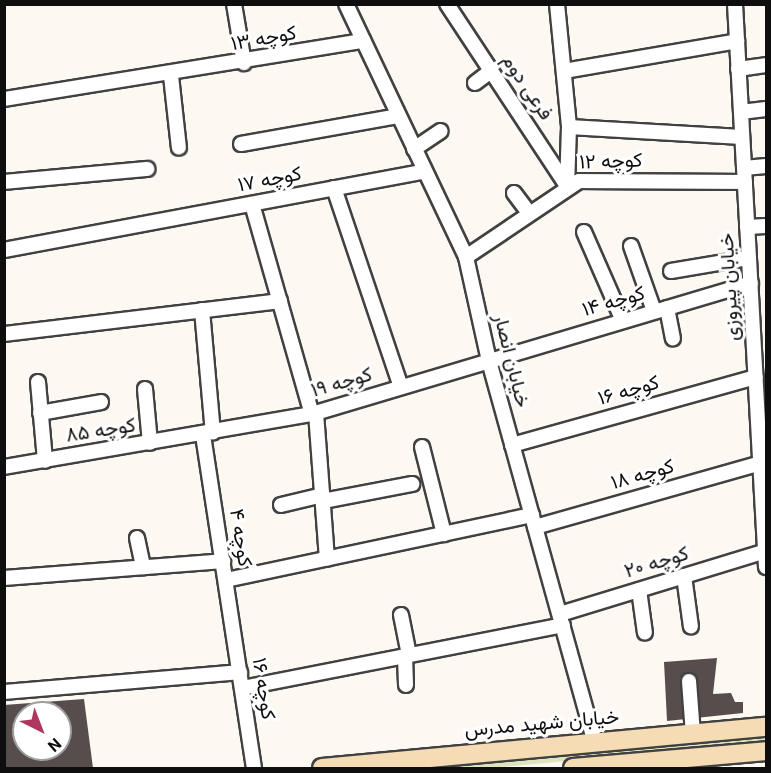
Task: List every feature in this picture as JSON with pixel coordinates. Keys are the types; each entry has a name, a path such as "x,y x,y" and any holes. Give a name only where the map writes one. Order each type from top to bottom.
{"main road":[{"name":"خیابان شهید مدرس","path":"322,768 766,727"},
{"path":"573,768 766,751"}],"street":[{"path":"234,4 244,63"},
{"name":"خیابان انصار","path":"346,4 466,257 489,361 596,743"},
{"path":"557,4 569,127 567,186"},
{"name":"خیابان پیروزی","path":"735,4 762,456 766,567"},
{"name":"فرعی دوم","path":"450,9 505,92 531,143 567,186"},
{"name":"کوچه ۱۳","path":"4,99 171,76 363,41"},
{"path":"564,71 737,41"},
{"path":"738,69 766,65"},
{"path":"475,83 491,71"},
{"path":"171,76 179,148"},
{"path":"493,100 505,92"},
{"path":"741,112 766,109"},
{"path":"241,144 398,116"},
{"path":"569,127 742,137"},
{"path":"414,149 441,131"},
{"path":"744,168 766,166"},
{"path":"4,182 147,169"},
{"name":"کوچه ۱۷","path":"4,250 122,230 424,171"},
{"name":"کوچه ۱۲","path":"466,257 567,186 579,181 745,182"},
{"path":"334,188 400,387"},
{"path":"514,194 529,213"},
{"path":"252,204 314,413 327,559"},
{"path":"747,227 766,226"},
{"path":"584,232 623,321"},
{"path":"631,246 673,338"},
{"path":"671,271 749,258"},
{"path":"751,290 766,303"},
{"name":"کوچه ۱۴","path":"489,361 661,310 751,290"},
{"path":"4,334 280,301"},
{"name":"کوچه ۴","path":"202,310 208,434 226,580 444,534"},
{"name":"کوچه ۱۹","path":"208,434 314,413 489,361"},
{"name":"کوچه ۱۶","path":"512,446 756,377"},
{"path":"38,382 45,461"},
{"path":"145,389 150,443"},
{"path":"40,413 101,402"},
{"name":"کوچه ۸۵","path":"4,467 208,434"},
{"path":"422,447 444,534"},
{"name":"کوچه ۱۸","path":"444,534 534,521 762,456"},
{"path":"280,505 412,484"},
{"path":"137,538 143,567"},
{"name":"کوچه ۲۰","path":"242,688 407,656 561,620 639,590 766,551"},
{"path":"4,578 222,561"},
{"path":"684,576 691,627"},
{"name":"کوچه ۱۶","path":"226,580 254,768"},
{"path":"639,590 645,633"},
{"path":"401,615 407,656 406,686"},
{"path":"4,692 240,672"},
{"path":"689,681 693,734"}],"green space":[{"path":"766,737 766,743 491,768 435,768"}],"building":[{"path":"717,658 713,694 731,693 735,702 743,702 743,713 667,721 664,662"},
{"path":"84,699 93,768 4,768 4,705 12,704 12,761 72,761 72,701 57,701"}]}
